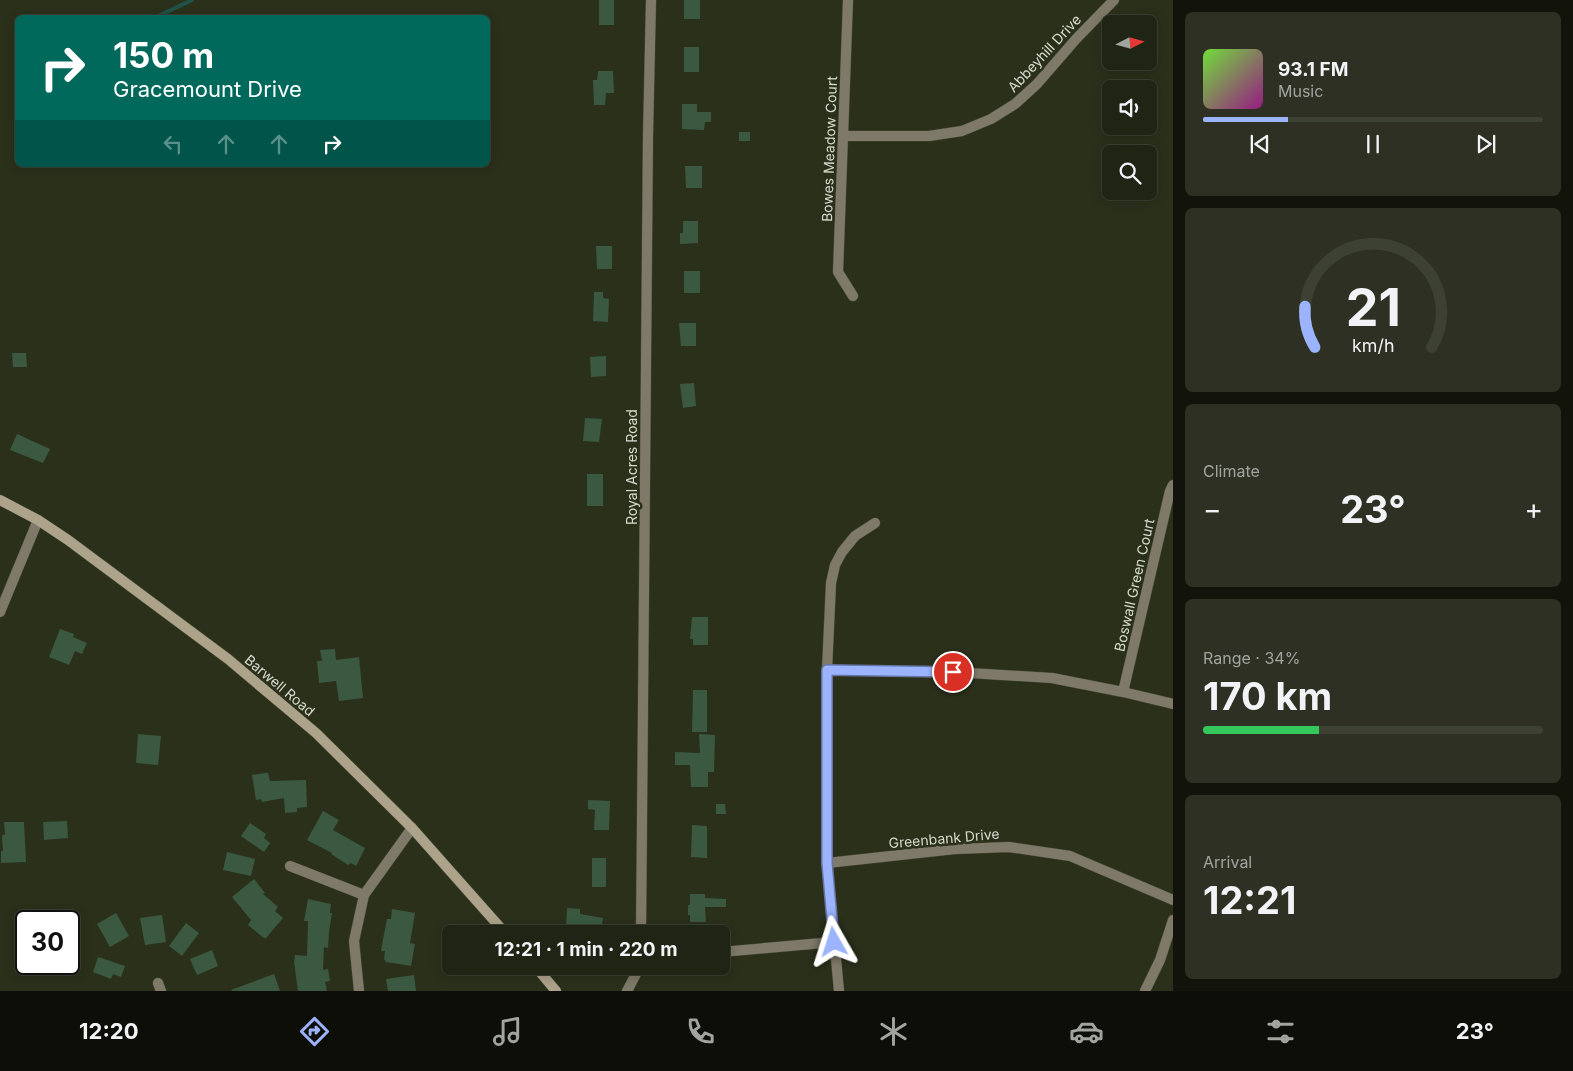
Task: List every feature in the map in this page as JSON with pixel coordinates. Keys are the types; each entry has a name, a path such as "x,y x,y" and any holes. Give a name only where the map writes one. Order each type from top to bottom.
{"street":[{"name":"Royal Acres Road","path":"641,925 648,136 651,0"},
{"name":"Bowes Meadow Court","path":"848,0 838,272 853,296"},
{"name":"Abbeyhill Drive","path":"843,136 929,136 962,132 991,119 1015,104 1037,84 1076,39 1114,0"},
{"name":"Boswall Green Court","path":"1123,692 1173,485"},
{"name":"Barwell Road","path":"0,500 38,520 68,540 228,659 316,733 412,828 498,925"},
{"path":"0,612 38,520"},
{"path":"839,991 827,863 827,670 831,583 835,565 842,552 855,536 875,523"},
{"path":"827,670 953,672 1052,678 1173,704"},
{"path":"359,991 354,941 364,895 412,828"},
{"name":"Greenbank Drive","path":"827,863 955,849 1009,847 1070,856 1173,900"},
{"path":"290,866 364,895"},
{"path":"1145,991 1160,960 1173,920"},
{"path":"730,951 834,942"},
{"path":"542,975 556,991"},
{"path":"627,991 635,975"}],"building":[{"path":"599,0 614,0 614,25 599,25"},
{"path":"684,0 700,0 700,19 684,19"},
{"path":"684,47 699,47 699,72 684,72"},
{"path":"598,71 613,71 614,93 606,93 605,105 594,105 593,80 597,80"},
{"path":"682,104 697,104 697,112 711,112 711,122 705,122 704,130 682,129"},
{"path":"739,132 750,132 750,141 739,141"},
{"path":"685,166 702,166 702,188 686,188"},
{"path":"683,221 698,221 698,243 680,244 680,233 683,233"},
{"path":"596,246 612,246 612,269 597,269"},
{"path":"684,271 700,271 700,293 684,293"},
{"path":"594,292 603,292 603,298 609,299 608,322 593,321"},
{"path":"679,323 696,323 696,346 681,346"},
{"path":"12,353 26,353 27,367 13,367"},
{"path":"606,356 606,376 591,377 590,357"},
{"path":"694,383 696,406 683,408 680,384"},
{"path":"585,418 602,419 599,442 583,441"},
{"path":"17,434 50,449 43,463 10,450"},
{"path":"587,474 603,474 603,506 587,506"},
{"path":"692,617 708,617 708,645 693,645 693,639 690,639"},
{"path":"60,629 74,634 73,637 87,643 82,654 75,651 69,665 49,657"},
{"path":"335,649 336,660 359,657 363,698 339,701 336,681 319,683 317,661 322,661 320,650"},
{"path":"693,690 707,690 707,732 692,732"},
{"path":"138,734 161,736 158,765 136,763"},
{"path":"699,734 715,735 714,772 708,772 708,787 691,787 690,765 675,765 675,752 700,753"},
{"path":"268,773 270,781 306,780 307,807 297,808 297,812 285,813 284,798 262,802 261,799 256,800 252,775"},
{"path":"588,800 610,801 609,830 594,830 595,810 588,809"},
{"path":"716,804 725,804 726,814 716,814"},
{"path":"323,811 339,820 333,830 365,848 356,866 351,863 348,865 332,853 307,840"},
{"path":"67,821 68,838 44,840 43,822"},
{"path":"4,822 24,822 26,862 1,863 1,851 3,851 2,835 5,835"},
{"path":"250,823 266,834 264,838 270,843 264,852 241,836"},
{"path":"692,825 707,826 707,858 691,857"},
{"path":"227,852 255,859 251,876 223,870"},
{"path":"592,858 606,858 606,887 592,887"},
{"path":"254,879 265,893 263,894 278,907 275,911 283,918 266,938 248,925 251,920 232,897"},
{"path":"690,894 705,894 705,898 726,899 726,907 705,907 706,922 690,922 688,905 690,905"},
{"path":"308,899 331,904 330,913 332,913 328,948 324,947 323,970 328,969 330,981 325,982 327,991 298,991 294,962 295,955 307,956 308,921 304,921"},
{"path":"567,908 580,909 580,914 603,918 602,925 566,925"},
{"path":"392,909 415,913 410,943 415,944 411,966 386,962 384,959 385,951 381,951 387,919 391,919"},
{"path":"116,913 129,936 110,947 97,924"},
{"path":"162,915 166,942 145,945 140,918"},
{"path":"186,923 199,933 182,956 169,946"},
{"path":"212,950 218,966 197,975 190,959"},
{"path":"98,957 125,966 121,977 113,974 111,979 93,972"},
{"path":"274,974 280,991 231,990"},
{"path":"414,975 416,991 388,991 386,979"}],"waterway":[{"path":"160,15 192,0"}],"route":[{"path":"834,942 827,863 827,670 953,672"}]}
